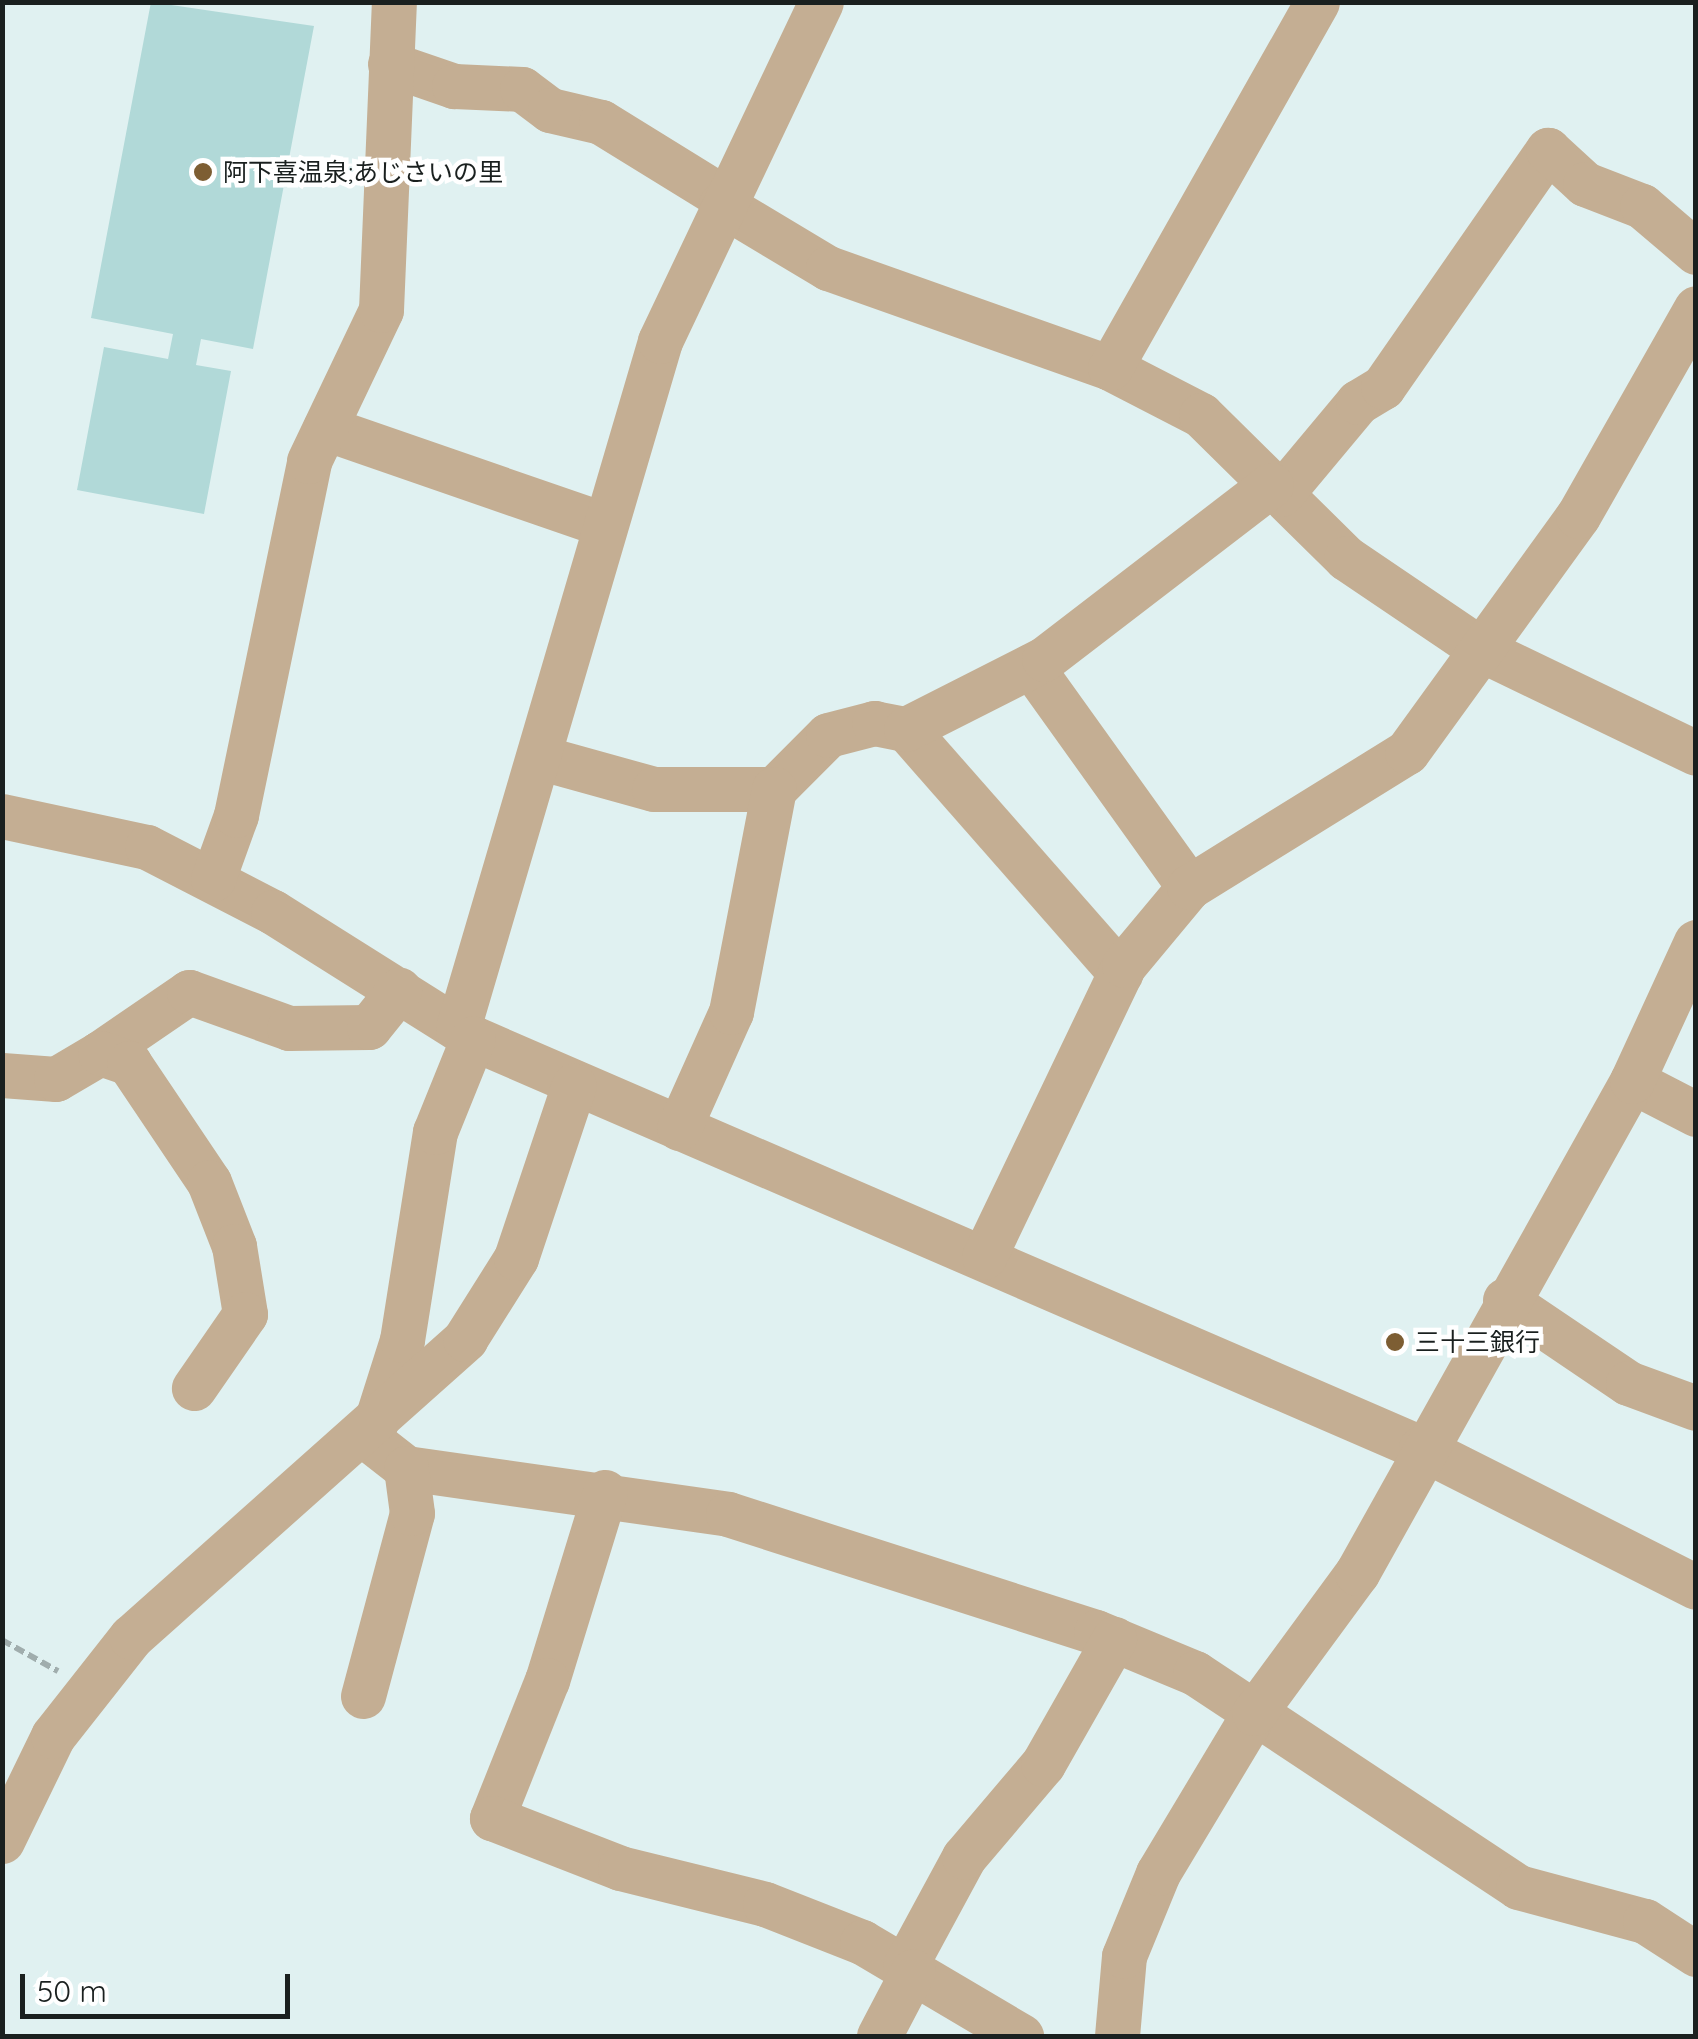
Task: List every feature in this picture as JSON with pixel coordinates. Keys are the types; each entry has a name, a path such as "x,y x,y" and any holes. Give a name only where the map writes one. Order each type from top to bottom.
{"street":[{"path":"214,879 236,816 309,462 382,310 394,2"},
{"path":"369,1433 402,1340 434,1132 466,1033 605,525 660,340 821,2"},
{"path":"1110,368 1317,2"},
{"path":"390,64 454,86 522,89 550,110 601,122 828,268 1110,368 1201,415 1346,558 1482,650 1696,753"},
{"path":"679,1128 731,1012 774,789 828,735 874,723 906,729 1032,666 1122,607 1276,489 1358,402 1383,387 1548,150 1585,184 1642,206 1696,252"},
{"path":"984,1257 1120,973 1189,887 1406,752 1578,516 1696,308"},
{"path":"325,428 605,525"},
{"path":"1032,666 1189,887"},
{"path":"906,729 1120,973"},
{"path":"542,758 654,789 774,789"},
{"path":"2,816 148,847 214,879 466,1033 574,1085 984,1257 1421,1448 1696,1587"},
{"path":"1117,2036 1128,1940 1254,1713 1356,1573 1421,1448 1632,1081 1692,956"},
{"path":"2,1075 56,1079 189,992 289,1028 369,1028 399,990"},
{"path":"100,1053 130,1063 160,1103 230,1230 244,1314 194,1388"},
{"path":"1632,1081 1696,1114"},
{"path":"2,1841 84,1689 235,1539 369,1433 465,1339 504,1285 574,1085"},
{"path":"1506,1300 1628,1384 1696,1408"},
{"path":"369,1433 406,1468 604,1492 728,1514 1114,1639 1195,1673 1518,1887 1645,1921 1696,1954"},
{"path":"362,1696 412,1513 406,1468"},
{"path":"604,1492 547,1680 492,1818 620,1868 766,1904 909,1968 1021,2036"},
{"path":"880,2036 964,1858 1044,1764 1114,1639"}],"path":[{"path":"2,1640 84,1689"}],"building":[{"name":"阿下喜温泉;あじさいの里","path":"151,2 314,26 253,349 201,339 196,365 231,371 204,514 77,490 104,347 168,359 173,334 91,318"}],"place":[{"name":"阿下喜温泉;あじさいの里","path":"203,172"},
{"name":"三十三銀行","path":"1395,1342"}]}
